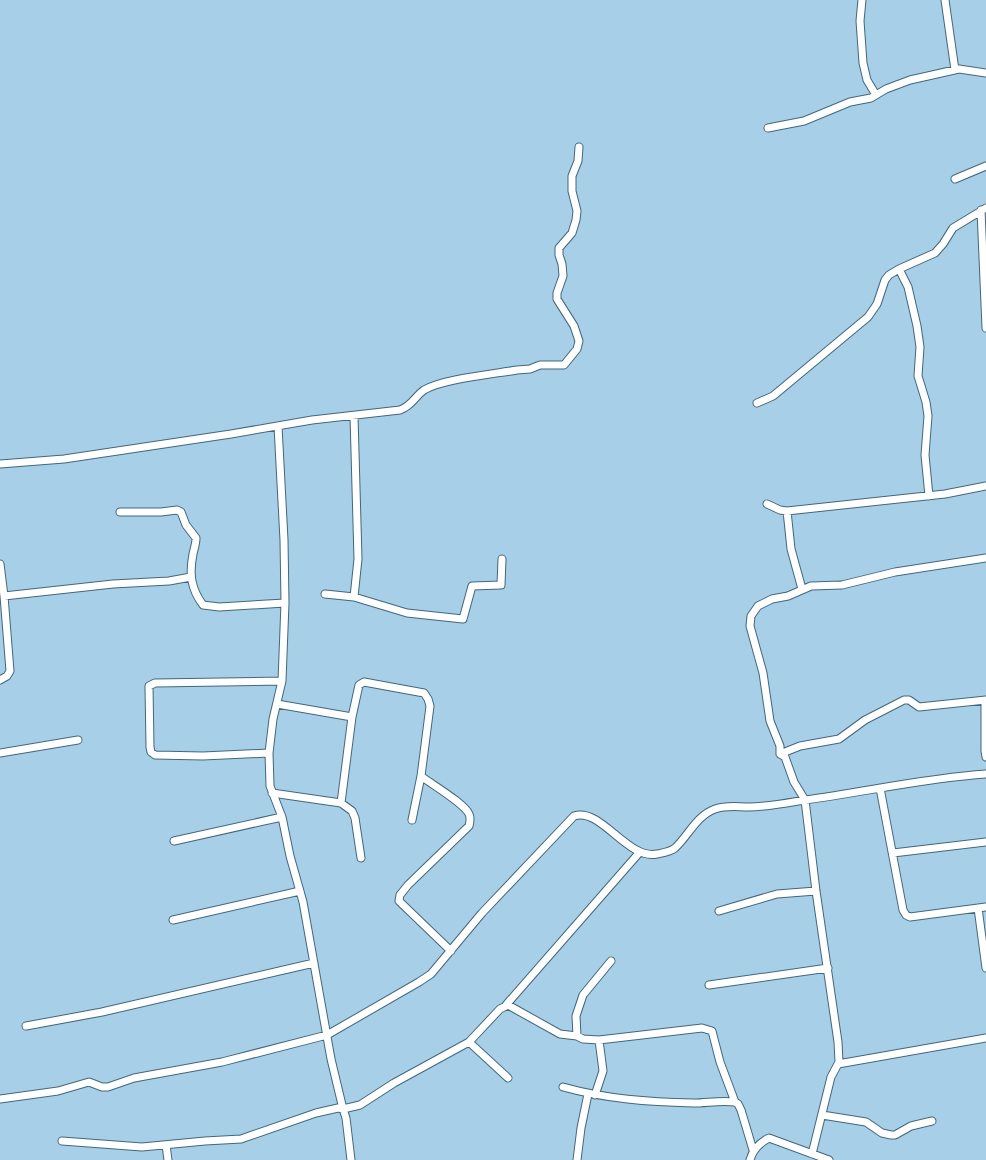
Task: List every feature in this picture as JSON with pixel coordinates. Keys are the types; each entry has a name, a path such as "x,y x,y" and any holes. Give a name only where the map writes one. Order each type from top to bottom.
{"street":[{"path":"862,0 860,21 863,63 867,80 876,95"},
{"path":"945,0 955,70"},
{"path":"768,128 804,120 850,102 871,98 899,84 955,70 986,73"},
{"path":"0,464 64,459 312,420 400,410 410,406 423,391 438,384 530,369 540,365 564,365 572,358 579,341 574,326 557,299 557,293 563,276 559,248 572,233 576,220 572,176 578,161 579,147"},
{"path":"955,180 986,166"},
{"path":"757,403 773,396 868,318 877,304 885,280 889,275 935,253 953,228 983,209"},
{"path":"983,209 986,328"},
{"path":"899,269 908,287 918,326 920,347 918,371 928,416 925,454 929,496"},
{"path":"354,416 358,559 354,597"},
{"path":"278,426 285,602 282,681 273,719 269,753 270,786 282,817 300,891 327,1035 346,1118 351,1160"},
{"path":"767,504 787,511 929,496 986,486"},
{"path":"120,512 177,510 181,512 186,525 196,538 191,577 195,595 203,605 219,607 285,602"},
{"path":"787,511 791,549 802,588"},
{"path":"780,754 780,746 770,721 763,673 750,621 754,611 766,601 788,596 802,588 842,585 911,569 986,558"},
{"path":"325,594 354,597 408,612 463,619 472,586 500,585 502,559"},
{"path":"0,564 10,671 7,676 0,680"},
{"path":"4,596 113,584 169,581 191,577"},
{"path":"269,753 204,756 155,755 151,752 150,747 149,686 155,683 282,681"},
{"path":"341,803 352,717 359,685 364,682 424,693 430,706 421,776 412,820"},
{"path":"780,754 800,746 832,741 844,737 865,720 904,700 909,700 919,707 985,700 986,757"},
{"path":"277,704 352,717"},
{"path":"0,754 78,740"},
{"path":"780,754 785,757 794,782 806,800 816,890 838,1042 838,1064 831,1077 812,1154"},
{"path":"0,1099 58,1091 89,1082 102,1087 108,1087 134,1078 222,1062 327,1035 431,974 482,913 574,816 579,814 609,829 640,853 654,854 674,848 705,813 717,808 732,806 750,807 806,800 986,774"},
{"path":"421,776 461,805 469,813 471,820 469,826 408,885 400,895 399,901 451,951"},
{"path":"880,788 903,910 910,917 982,908 986,968"},
{"path":"272,793 341,803 352,811 355,818 361,858"},
{"path":"174,841 282,817"},
{"path":"893,853 986,842"},
{"path":"62,1141 127,1147 154,1147 241,1139 316,1114 360,1105 394,1083 469,1042 506,1005 640,853"},
{"path":"718,911 777,894 816,890"},
{"path":"173,920 300,891"},
{"path":"577,1036 576,1016 583,995 611,962"},
{"path":"26,1026 102,1012 314,963"},
{"path":"709,985 828,968"},
{"path":"506,1005 512,1006 560,1034 577,1036 583,1039 599,1040 702,1028 712,1031 720,1062 735,1102 741,1110 753,1150"},
{"path":"838,1064 986,1038"},
{"path":"577,1160 581,1128 591,1095 603,1071 599,1040"},
{"path":"469,1042 508,1078"},
{"path":"563,1087 612,1099 668,1103 735,1102"},
{"path":"822,1115 866,1122 882,1133 891,1135 895,1135 911,1126 932,1121"},
{"path":"750,1160 753,1150 762,1141 769,1138 829,1160"},
{"path":"166,1145 168,1160"}]}
